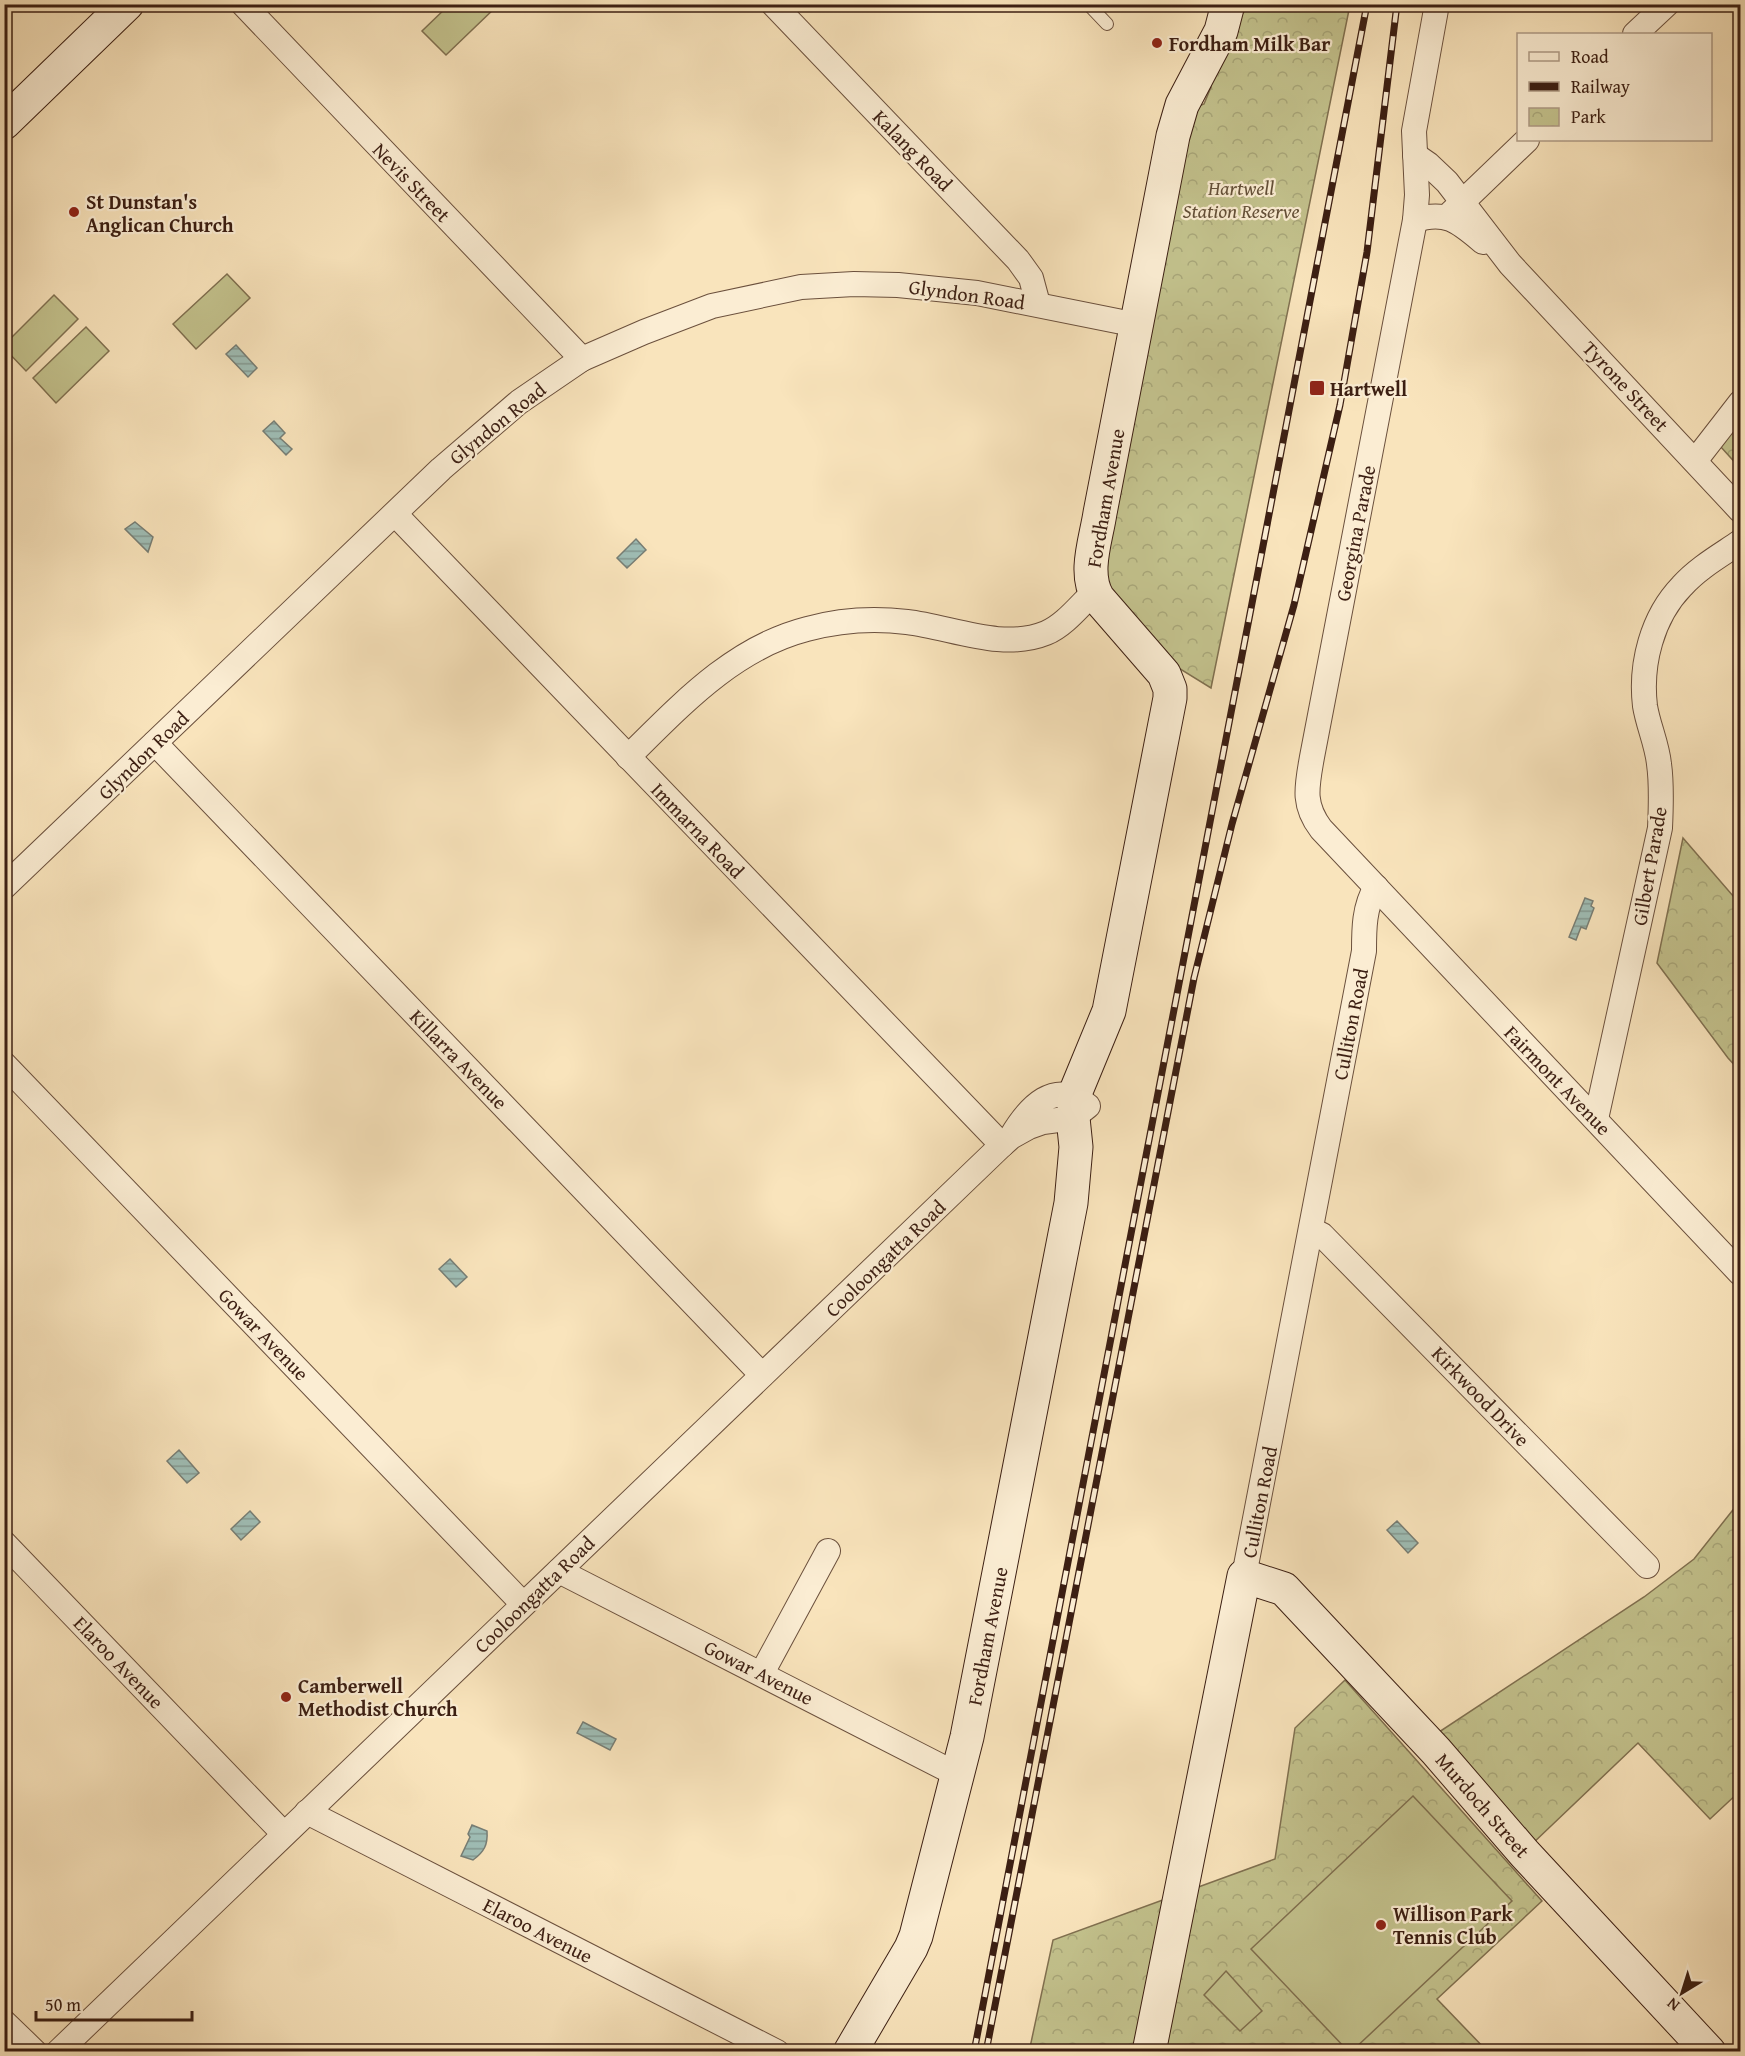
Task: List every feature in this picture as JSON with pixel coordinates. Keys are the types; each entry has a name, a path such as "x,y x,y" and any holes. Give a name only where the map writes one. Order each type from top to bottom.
{"street":[{"path":"4,123 127,4"},
{"name":"Nevis Street","path":"243,4 582,359"},
{"name":"Kalang Road","path":"773,4 1018,260 1031,278 1038,304"},
{"name":"Fordham Avenue","path":"850,2052 916,1936 967,1737 1071,1203 1080,1077 1109,1011 1170,698 1170,689 1164,674 1094,592 1090,574 1178,118 1189,91 1221,31 1228,4"},
{"name":"Georgina Parade","path":"1383,895 1314,821 1307,803 1307,794 1312,757 1415,220 1418,195 1415,120 1437,4"},
{"path":"1636,33 1666,4"},
{"path":"1415,220 1455,209 1526,141"},
{"name":"Tyrone Street","path":"1415,154 1440,175 1455,209 1510,264 1740,510"},
{"name":"Glyndon Road","path":"4,887 441,469 519,402 582,359 712,306 801,287 854,284 918,286 977,293 1137,325"},
{"path":"1695,461 1740,403"},
{"name":"Immarna Road","path":"395,514 628,757 1006,1141"},
{"name":"Gilbert Parade","path":"1596,1119 1660,828 1662,792 1659,762 1646,706 1644,667 1648,647 1669,603 1681,587 1695,574 1740,542"},
{"path":"628,757 710,680 750,652 790,634 838,623 887,620 987,637 1022,639 1046,633 1055,628 1094,592"},
{"name":"Killarra Avenue","path":"155,743 762,1376"},
{"name":"Culliton Road","path":"1149,2052 1312,1230 1364,951 1383,895"},
{"name":"Fairmont Avenue","path":"1383,895 1740,1273"},
{"name":"Gowar Avenue","path":"4,1064 523,1604"},
{"name":"Cooloongatta Road","path":"58,2052 1006,1141 1035,1124 1079,1107"},
{"name":"Kirkwood Drive","path":"1312,1230 1322,1235 1647,1566"},
{"name":"Elaroo Avenue","path":"4,1543 284,1834"},
{"path":"762,1673 828,1551"},
{"name":"Gowar Avenue","path":"559,1571 958,1775"},
{"name":"Murdoch Street","path":"1244,1576 1284,1590 1436,1751 1525,1854 1709,2052"},
{"name":"Elaroo Avenue","path":"307,1812 773,2050"},
{"path":"4,2022 35,2052"}],"lane":[{"path":"1088,4 1107,24"}],"green space":[{"path":"449,5 498,5 446,55 422,31"},
{"name":"Hartwell Station Reserve","path":"1246,5 1350,5 1211,688 1172,664 1118,604 1104,574 1194,108 1204,104 1211,87 1206,79 1236,17 1244,12"},
{"path":"227,274 250,298 196,349 173,324"},
{"path":"54,295 78,319 26,371 5,349 5,344"},
{"path":"86,327 109,351 56,403 33,378"},
{"path":"1740,420 1740,468 1720,446"},
{"path":"1683,838 1740,904 1740,1071 1657,963"},
{"path":"1740,1501 1740,1791 1710,1819 1638,1743 1529,1847 1436,1734 1644,1597 1694,1559"},
{"path":"1345,1680 1542,1901 1437,1999 1487,2051 1029,2052 1053,1940 1275,1859 1295,1728"},
{"name":"Willison Park Tennis Club","path":"1413,1796 1512,1901 1352,2051 1348,2051 1251,1949"},
{"path":"1226,1971 1262,2011 1240,2031 1204,1995"}],"water":[{"path":"236,345 257,368 248,377 226,354"},
{"path":"274,421 285,433 280,438 292,449 286,455 263,431"},
{"path":"135,522 153,537 148,552 125,529"},
{"path":"636,539 646,550 627,568 617,558"},
{"path":"1585,898 1593,901 1591,906 1594,908 1586,929 1581,927 1576,940 1569,937"},
{"path":"450,1259 467,1277 456,1287 439,1269"},
{"path":"179,1450 199,1473 187,1483 167,1461"},
{"path":"250,1511 260,1522 241,1540 231,1529"},
{"path":"1397,1521 1418,1543 1408,1553 1387,1530"},
{"path":"583,1722 616,1739 610,1750 577,1733"},
{"path":"472,1825 487,1831 485,1848 473,1860 461,1856 470,1837 468,1834"}],"railway":[{"path":"974,2052 1367,4"},
{"path":"986,2052 1194,978 1232,824 1294,605 1340,405 1367,252 1397,4"}],"place":[{"name":"Fordham Milk Bar","path":"1157,43"},
{"name":"St Dunstan's Anglican Church","path":"74,212"},
{"name":"Hartwell","path":"1317,388"},
{"name":"Camberwell Methodist Church","path":"286,1697"},
{"name":"Willison Park Tennis Club","path":"1381,1925"}]}
